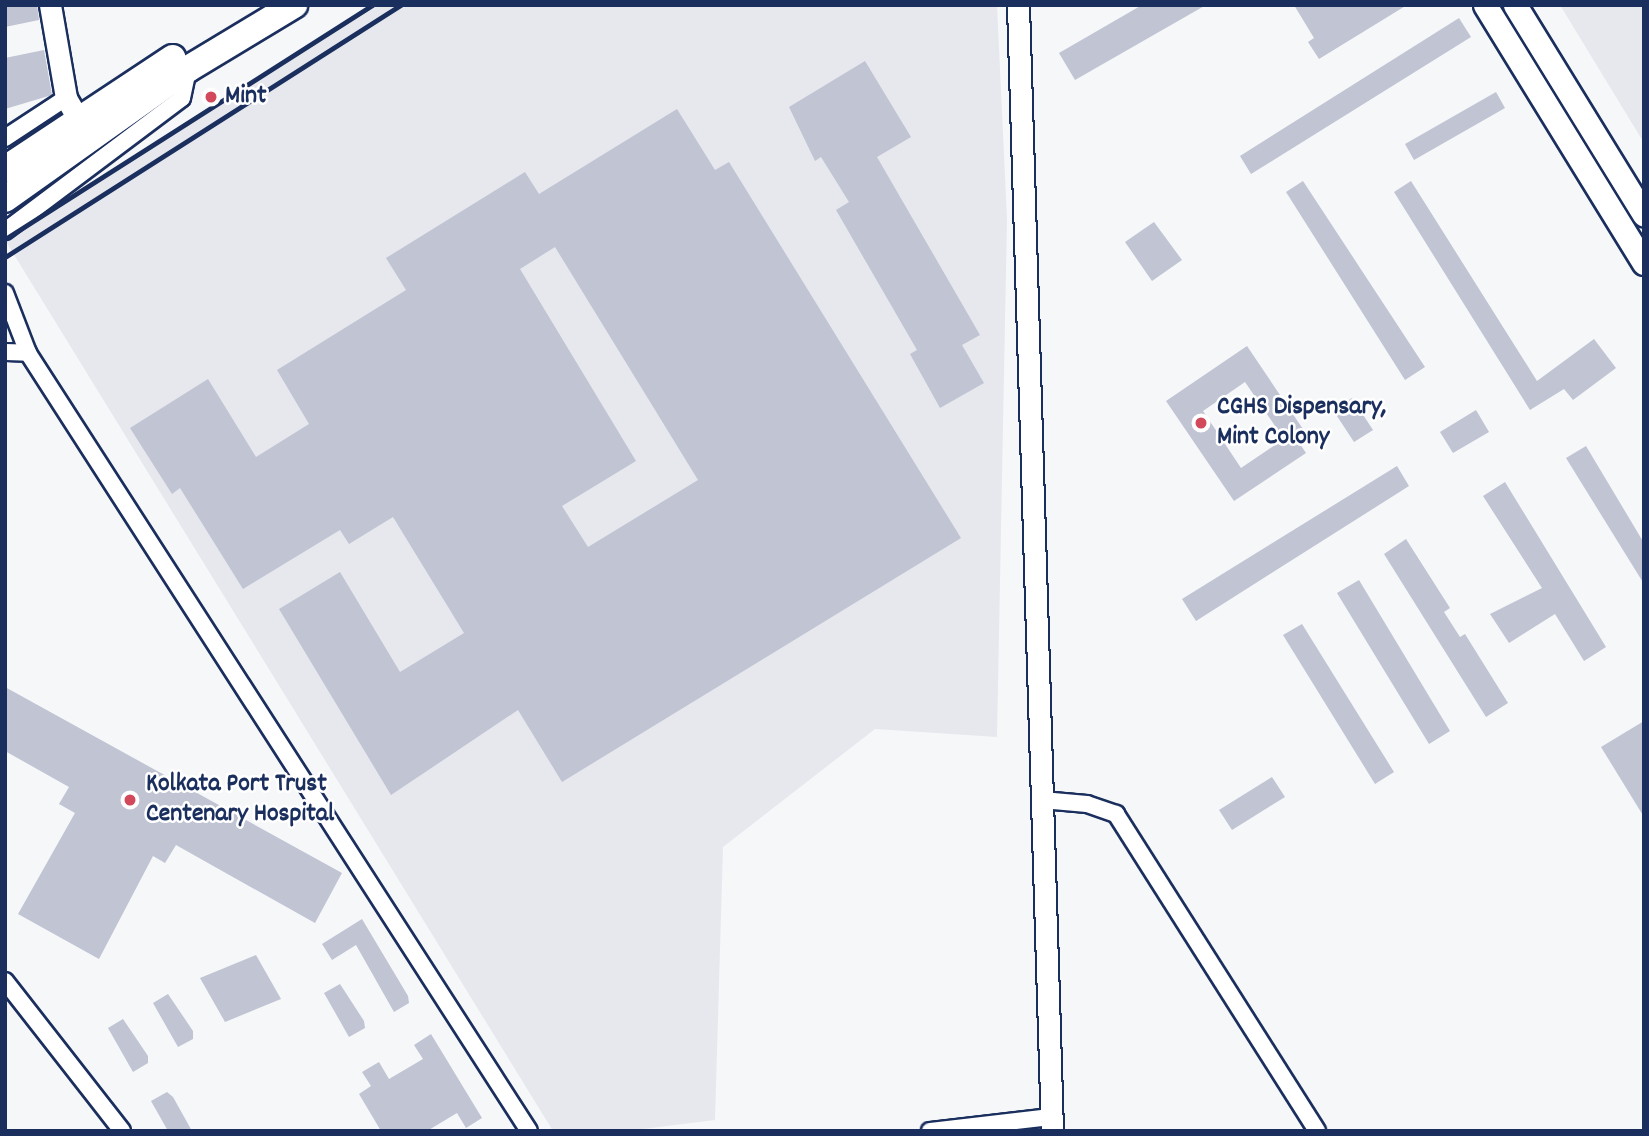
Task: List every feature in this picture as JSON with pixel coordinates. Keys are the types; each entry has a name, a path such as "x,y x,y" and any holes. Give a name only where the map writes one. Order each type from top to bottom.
{"highway":[{"path":"5,169 78,119 259,5"},
{"path":"5,199 78,119 188,69 294,5"}],"main road":[{"path":"1485,5 1644,263"},
{"path":"1515,5 1644,215"}],"street":[{"path":"5,138 78,119 50,5"},
{"path":"930,1131 1051,1124 1018,5"},
{"path":"5,231 182,98 188,69"},
{"path":"5,293 29,353 529,1131"},
{"path":"5,352 29,353"},
{"path":"1042,800 1087,804 1116,814 1317,1131"},
{"path":"5,981 122,1131"}],"shaded area":[{"path":"379,5 997,5 1007,219 997,737 875,729 723,847 715,1120 627,1131 553,1131 5,240"},
{"path":"1560,5 1644,5 1644,143"}],"building":[{"path":"5,5 37,5 39,20 5,27"},
{"path":"1142,5 1206,5 1075,80 1059,53"},
{"path":"1294,5 1407,5 1319,59 1308,42 1314,38"},
{"path":"1459,18 1471,37 1251,174 1240,156"},
{"path":"44,50 52,95 5,109 5,58"},
{"path":"865,61 911,137 877,157 980,335 962,345 984,383 940,408 910,354 917,350 836,210 849,202 821,157 815,161 789,107"},
{"path":"1496,92 1505,108 1414,160 1405,144"},
{"path":"677,109 715,170 729,162 961,538 562,782 518,710 391,795 279,609 340,572 400,672 464,633 393,517 349,544 340,530 243,589 180,488 172,494 130,428 208,379 256,457 309,424 277,370 406,290 386,258 525,172 539,194","holes":["555,247 698,480 588,547 562,506 636,461 520,269"]},
{"path":"1303,181 1425,367 1405,380 1286,192"},
{"path":"1411,181 1537,381 1594,339 1616,368 1573,400 1564,389 1530,410 1394,192"},
{"path":"1154,222 1182,260 1152,281 1125,242"},
{"path":"1247,346 1309,438 1300,444 1306,453 1234,501 1166,401","holes":["1245,382 1284,439 1241,468 1203,411"]},
{"path":"1352,398 1373,430 1354,442 1333,410"},
{"path":"1476,410 1489,432 1453,453 1440,432"},
{"path":"1586,446 1644,543 1644,584 1566,458"},
{"path":"1397,466 1409,486 1196,621 1182,599"},
{"path":"1505,482 1606,647 1584,661 1555,614 1509,643 1490,614 1542,588 1483,496"},
{"path":"1406,539 1450,608 1444,612 1460,637 1465,634 1508,703 1486,717 1384,554"},
{"path":"1359,580 1450,731 1429,744 1337,593"},
{"path":"1302,624 1394,772 1375,784 1283,635"},
{"path":"5,687 342,873 315,923 176,845 165,863 153,856 99,959 18,914 75,813 59,804 69,787 5,751"},
{"path":"1644,721 1644,817 1601,747"},
{"path":"1272,777 1285,797 1232,830 1219,810"},
{"path":"362,919 408,996 409,1003 394,1012 356,945 332,960 322,944"},
{"path":"256,955 281,999 225,1022 200,978"},
{"path":"340,984 364,1021 365,1028 349,1037 324,993"},
{"path":"168,994 193,1031 193,1039 178,1047 153,1003"},
{"path":"123,1019 148,1056 148,1063 133,1072 108,1028"},
{"path":"431,1034 482,1118 466,1128 457,1113 427,1131 381,1131 359,1094 371,1086 362,1072 379,1062 389,1079 423,1059 414,1045"},
{"path":"167,1092 173,1097 192,1131 168,1131 151,1101"}],"railway":[{"path":"5,239 373,5"},
{"path":"5,257 401,5"}],"place":[{"name":"Mint","path":"211,97"},
{"name":"CGHS Dispensary, Mint Colony","path":"1201,423"},
{"name":"Kolkata Port Trust Centenary Hospital","path":"130,800"}]}
